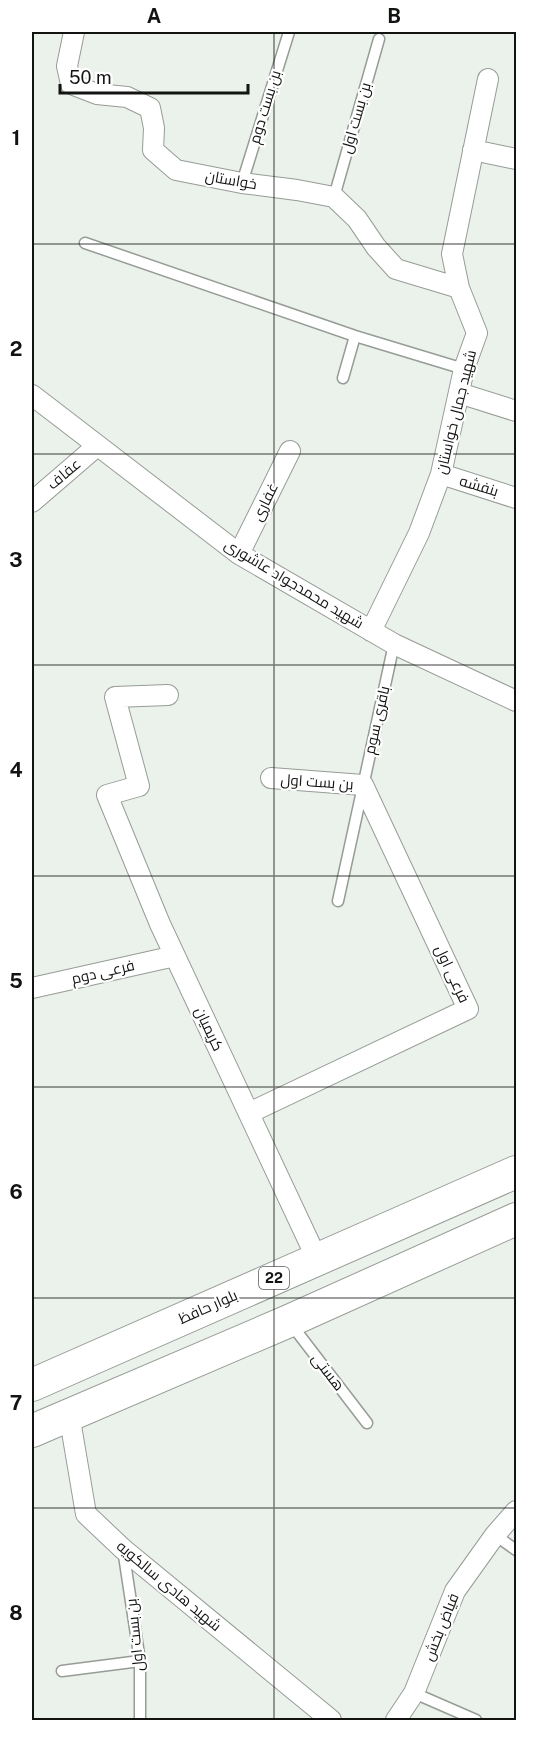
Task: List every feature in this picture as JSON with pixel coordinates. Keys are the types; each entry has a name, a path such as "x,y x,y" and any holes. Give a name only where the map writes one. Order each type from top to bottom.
{"main road":[{"name":"بلوار حافظ","path":"32,1385 516,1172"},
{"path":"32,1431 289,1321 516,1219"}],"street":[{"name":"خواستان","path":"74,32 67,66 71,84 97,94 127,97 150,108 154,128 153,150 176,170 334,197"},
{"name":"شهید جمال خواستان","path":"371,631 419,533 441,474 464,369 477,333 459,288 452,254 488,79"},
{"path":"473,150 516,159"},
{"path":"334,197 357,219 376,247 396,269 459,288"},
{"path":"459,393 516,411"},
{"name":"شهید محمدجواد عاشوری","path":"32,395 239,554 394,644 516,701"},
{"name":"عفاف","path":"32,502 97,446"},
{"name":"غفاری","path":"239,554 290,451"},
{"name":"بنفشه","path":"441,474 516,498"},
{"name":"کریمیان","path":"168,695 115,697 139,786 107,795 175,956 317,1260"},
{"name":"بن بست اول","path":"271,778 363,785"},
{"name":"فرعی اول","path":"249,1113 468,1009 363,785"},
{"name":"فرعی دوم","path":"32,988 175,956"},
{"name":"شهید هادی سالکویه","path":"69,1414 86,1514 123,1549 331,1720"},
{"name":"فیاض بخش","path":"396,1720 414,1693 455,1591 495,1535 516,1511"}],"lane":[{"name":"بن بست دوم","path":"242,183 289,32"},
{"name":"بن بست اول","path":"334,197 379,39"},
{"path":"85,243 354,336 464,369"},
{"path":"343,378 354,336"},
{"name":"باقری سوم","path":"338,901 394,644"},
{"name":"هستی","path":"289,1321 367,1422"},
{"path":"495,1535 516,1550"},
{"name":"بن بست اول","path":"123,1549 140,1661 140,1720"},
{"path":"62,1671 140,1661"},
{"path":"414,1693 476,1720"}]}
